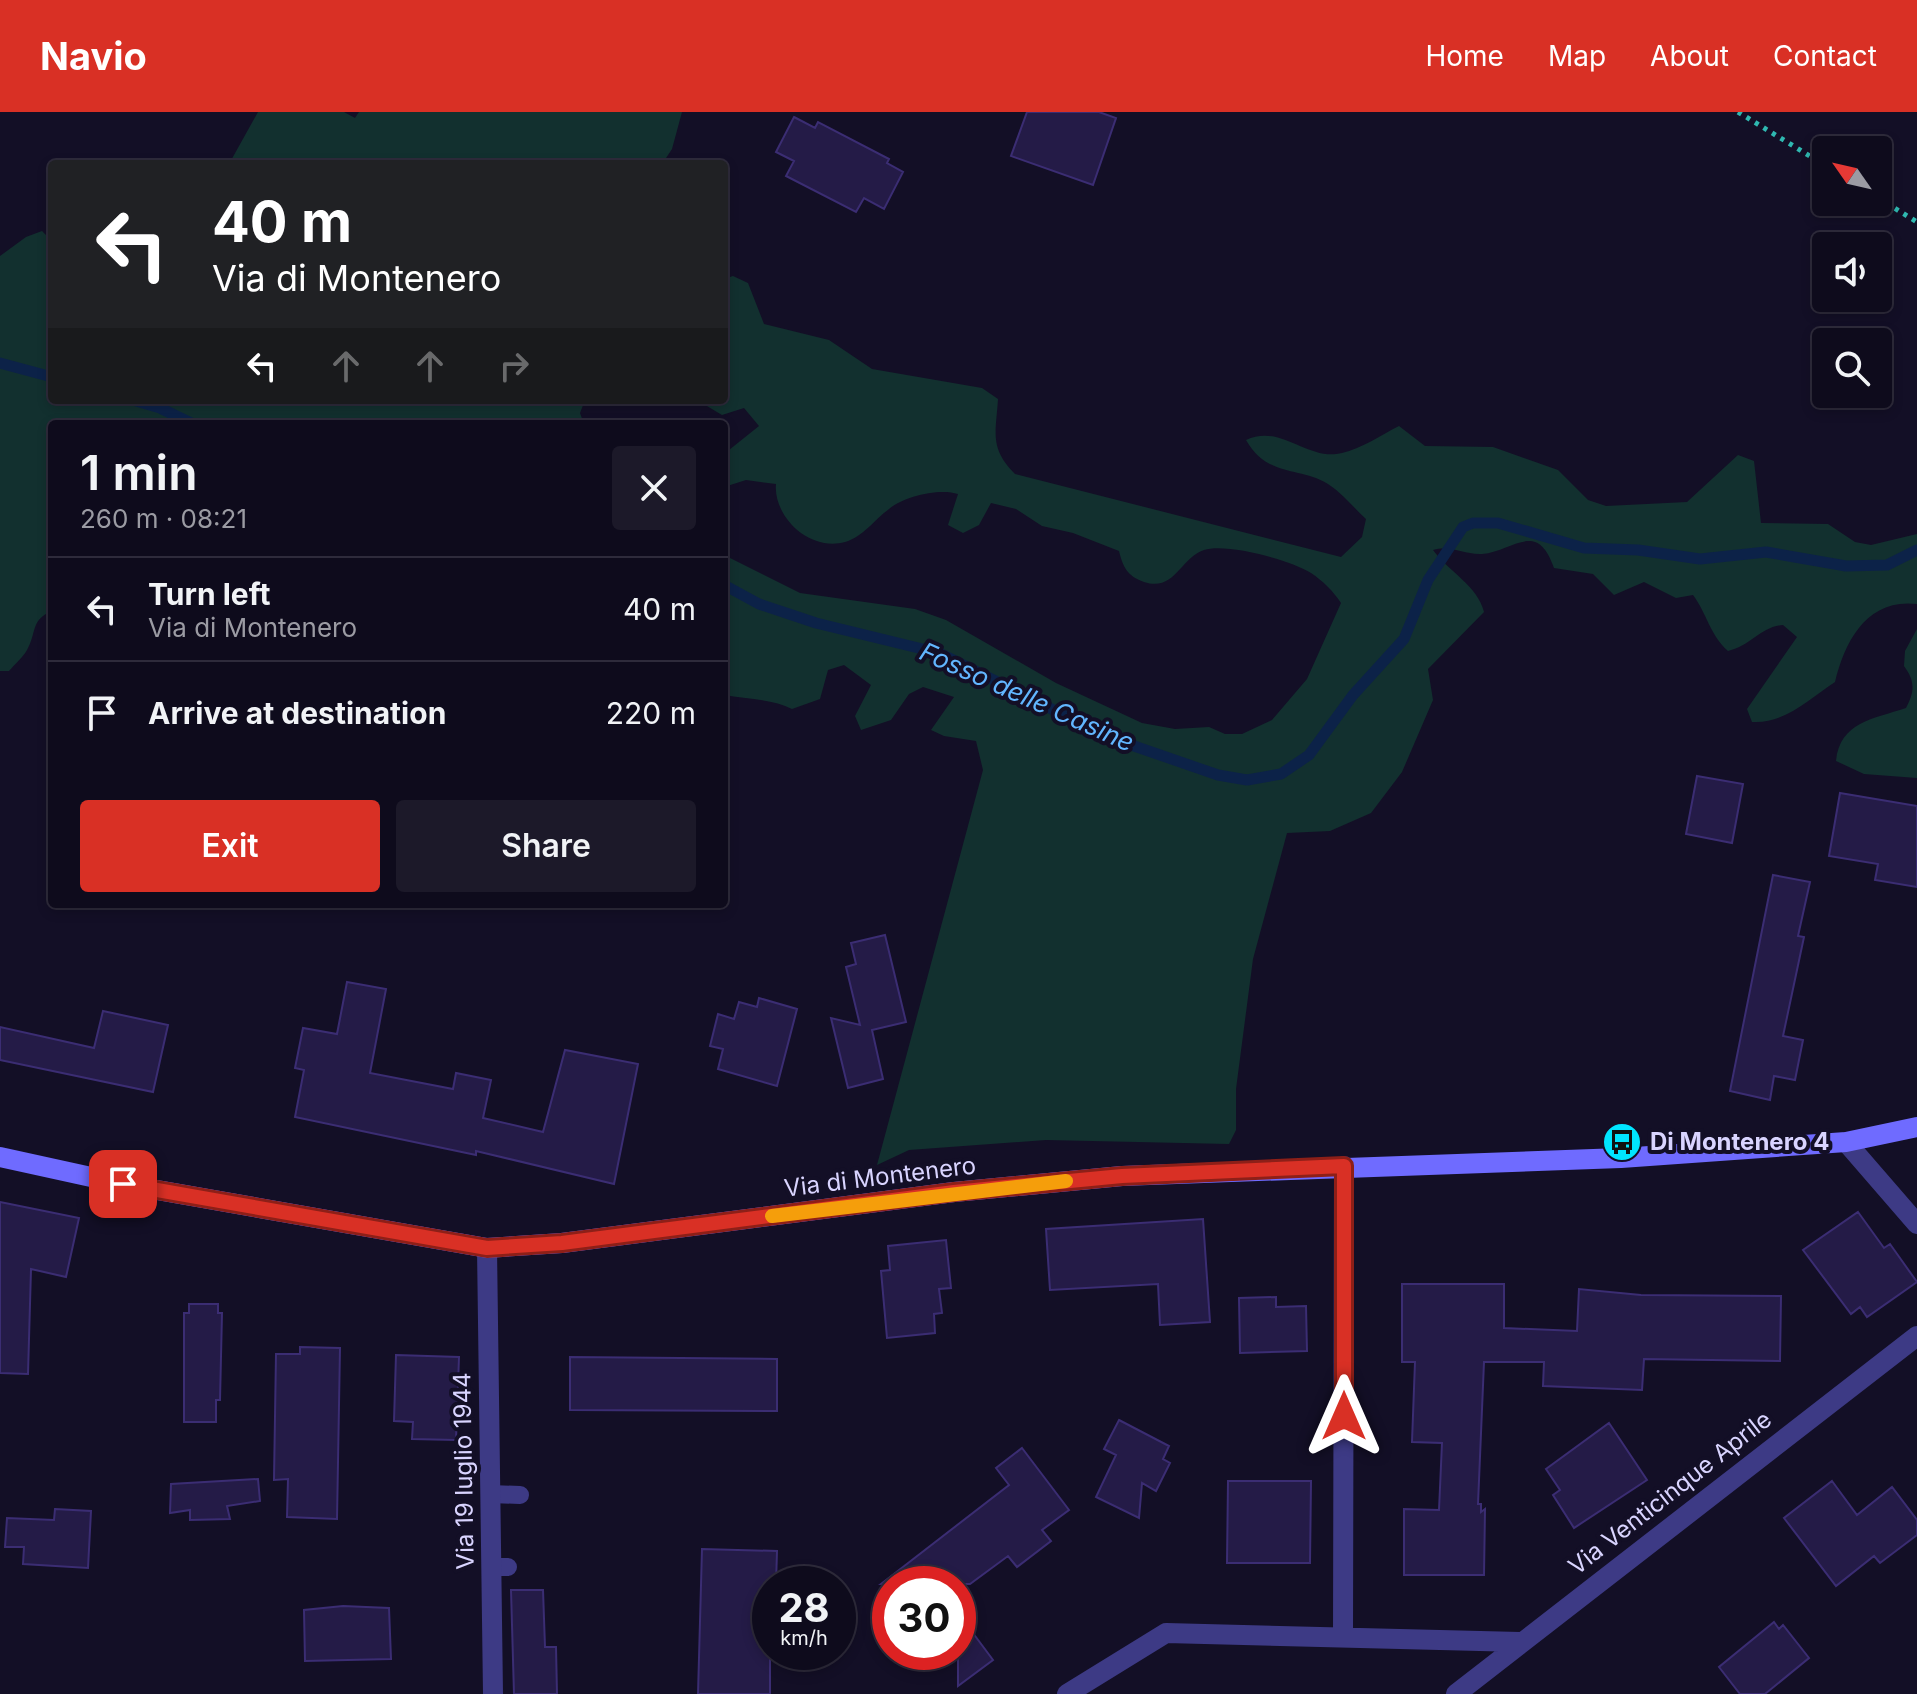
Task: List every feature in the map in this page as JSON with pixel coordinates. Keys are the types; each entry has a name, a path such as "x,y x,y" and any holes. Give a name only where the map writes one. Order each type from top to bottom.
{"street":[{"name":"Via di Montenero","path":"0,1157 123,1184 487,1248 562,1243 954,1192 1122,1176 1621,1158 1846,1142 1917,1127"},
{"path":"1846,1142 1917,1224"},
{"path":"1343,1635 1344,1166"},
{"name":"Via 19 luglio 1944","path":"487,1248 490,1494 500,1567 493,1694"},
{"name":"Via Venticinque Aprile","path":"1456,1694 1917,1336"},
{"path":"1067,1694 1166,1633 1343,1635 1520,1642"}],"lane":[{"path":"490,1494 520,1495"}],"path":[{"path":"1738,112 1812,157"},
{"path":"1892,207 1917,222"}],"green space":[{"path":"258,112 344,112 355,118 359,112 682,112 672,149 665,160 231,160"},
{"path":"42,231 48,237 48,404 583,404 580,413 583,420 48,420 48,613 40,618 21,658 9,671 0,671 0,256 26,237"},
{"path":"733,276 748,283 764,324 829,340 872,369 982,388 998,399 996,440 1001,456 1015,474 1341,557 1362,537 1366,519 1328,484 1274,466 1255,452 1246,440 1271,436 1318,452 1342,453 1399,426 1425,446 1493,447 1558,470 1588,500 1606,506 1687,502 1738,455 1754,461 1761,523 1828,524 1855,542 1871,545 1917,534 1917,604 1900,604 1872,615 1852,638 1835,682 1786,715 1764,722 1752,722 1747,709 1797,637 1783,625 1768,629 1728,651 1717,638 1693,595 1676,598 1644,582 1614,595 1593,574 1554,568 1547,553 1532,541 1482,554 1433,550 1476,594 1484,612 1428,669 1433,700 1402,772 1371,813 1330,831 1287,833 1253,959 1236,1089 1236,1130 1229,1144 1046,1140 909,1150 877,1165 983,770 976,741 944,736 931,730 954,697 923,687 909,694 891,720 861,730 855,716 871,685 844,665 828,670 820,699 792,709 768,701 728,696 728,557 800,593 915,609 946,620 1056,683 1142,723 1175,729 1209,727 1225,734 1242,734 1272,720 1307,679 1341,603 1324,583 1302,568 1259,554 1228,549 1204,550 1163,582 1144,582 1127,570 1119,551 1073,533 1042,526 1016,509 991,503 979,525 963,533 948,525 958,494 950,492 904,500 845,542 819,542 807,536 796,529 780,508 776,484 746,480 728,486 728,451 759,426 744,408 722,415 704,404 728,404 728,278"},
{"path":"1917,629 1917,778 1864,774 1836,761 1839,748 1851,730 1870,719 1906,708 1912,686 1904,666 1905,651"}],"building":[{"path":"1027,112 1099,112 1116,118 1093,185 1011,156"},
{"path":"794,117 815,128 818,122 889,159 887,163 903,172 884,209 864,198 856,212 786,176 794,161 776,152"},
{"path":"1697,776 1743,784 1732,843 1686,834"},
{"path":"1840,793 1917,806 1917,887 1875,880 1878,864 1829,856"},
{"path":"1773,875 1810,882 1798,936 1804,937 1783,1036 1803,1040 1795,1080 1774,1076 1770,1100 1730,1091"},
{"path":"885,935 906,1022 872,1030 883,1079 848,1088 831,1018 860,1025 846,967 856,964 851,943"},
{"path":"347,982 386,989 370,1073 453,1089 456,1073 491,1080 483,1118 543,1132 565,1050 638,1064 614,1184 476,1151 476,1155 295,1117 304,1070 295,1068 303,1028 337,1034"},
{"path":"759,998 797,1009 777,1086 718,1069 723,1049 710,1046 718,1014 734,1019 739,1002 757,1007"},
{"path":"103,1011 168,1025 153,1092 0,1060 0,1027 94,1048"},
{"path":"0,1202 79,1218 66,1277 31,1269 28,1374 0,1373"},
{"path":"1858,1212 1884,1248 1890,1244 1917,1282 1867,1317 1860,1307 1851,1314 1803,1250"},
{"path":"1203,1219 1210,1322 1160,1325 1158,1284 1050,1290 1046,1229"},
{"path":"946,1240 951,1288 939,1289 942,1313 934,1314 935,1333 887,1338 881,1271 890,1270 888,1246"},
{"path":"1402,1284 1504,1284 1504,1328 1577,1331 1579,1289 1641,1295 1781,1296 1780,1361 1644,1359 1642,1390 1543,1386 1544,1362 1484,1362 1478,1504 1481,1504 1481,1512 1485,1509 1484,1575 1404,1575 1404,1509 1439,1510 1442,1443 1412,1442 1415,1362 1402,1362"},
{"path":"1276,1297 1276,1307 1306,1306 1307,1351 1240,1353 1239,1298"},
{"path":"189,1304 218,1304 218,1313 222,1313 220,1400 216,1400 216,1422 184,1422 184,1313 189,1313"},
{"path":"300,1347 340,1348 337,1519 287,1517 288,1479 274,1480 276,1354 300,1354"},
{"path":"396,1355 459,1357 456,1440 412,1439 413,1422 394,1421"},
{"path":"570,1357 777,1359 777,1411 570,1410"},
{"path":"1119,1420 1169,1446 1163,1459 1170,1463 1156,1491 1142,1483 1139,1518 1096,1497 1116,1455 1104,1449"},
{"path":"1609,1423 1647,1480 1574,1528 1553,1495 1560,1490 1546,1469"},
{"path":"1022,1448 1069,1510 1042,1530 1051,1541 1017,1567 1008,1556 976,1580 976,1566 904,1566 1009,1485 996,1468"},
{"path":"258,1479 260,1501 227,1506 230,1519 190,1520 190,1510 170,1513 171,1484"},
{"path":"1228,1481 1311,1481 1310,1563 1227,1563"},
{"path":"1832,1481 1857,1515 1892,1487 1917,1520 1917,1535 1880,1563 1874,1556 1836,1586 1784,1518"},
{"path":"55,1509 91,1511 88,1568 23,1564 24,1547 5,1547 7,1518 54,1520"},
{"path":"702,1549 777,1551 777,1566 752,1566 752,1670 770,1670 770,1694 698,1694"},
{"path":"511,1590 543,1590 545,1647 556,1647 557,1694 514,1694"},
{"path":"343,1606 389,1608 391,1659 305,1661 304,1610"},
{"path":"1774,1622 1779,1629 1783,1625 1809,1658 1765,1694 1740,1694 1719,1667"},
{"path":"976,1637 993,1660 958,1686 958,1670 976,1670"}],"waterway":[{"name":"Fosso delle Casine","path":"0,363 48,376"},
{"name":"Fosso delle Casine","path":"146,404 185,420"},
{"name":"Fosso delle Casine","path":"728,587 759,604 816,623 939,653 1108,737 1218,775 1247,780 1281,774 1309,755 1353,695 1404,639 1428,580 1463,527 1473,523 1498,523 1584,548 1638,550 1700,559 1766,552 1846,566 1887,565 1917,550"}],"slow traffic":[{"path":"772,1216 1066,1181"}],"place":[{"name":"Di Montenero 4","path":"1622,1142"}],"route":[{"path":"123,1184 487,1248 562,1243 954,1192 1122,1176 1344,1166 1344,1416"}]}
